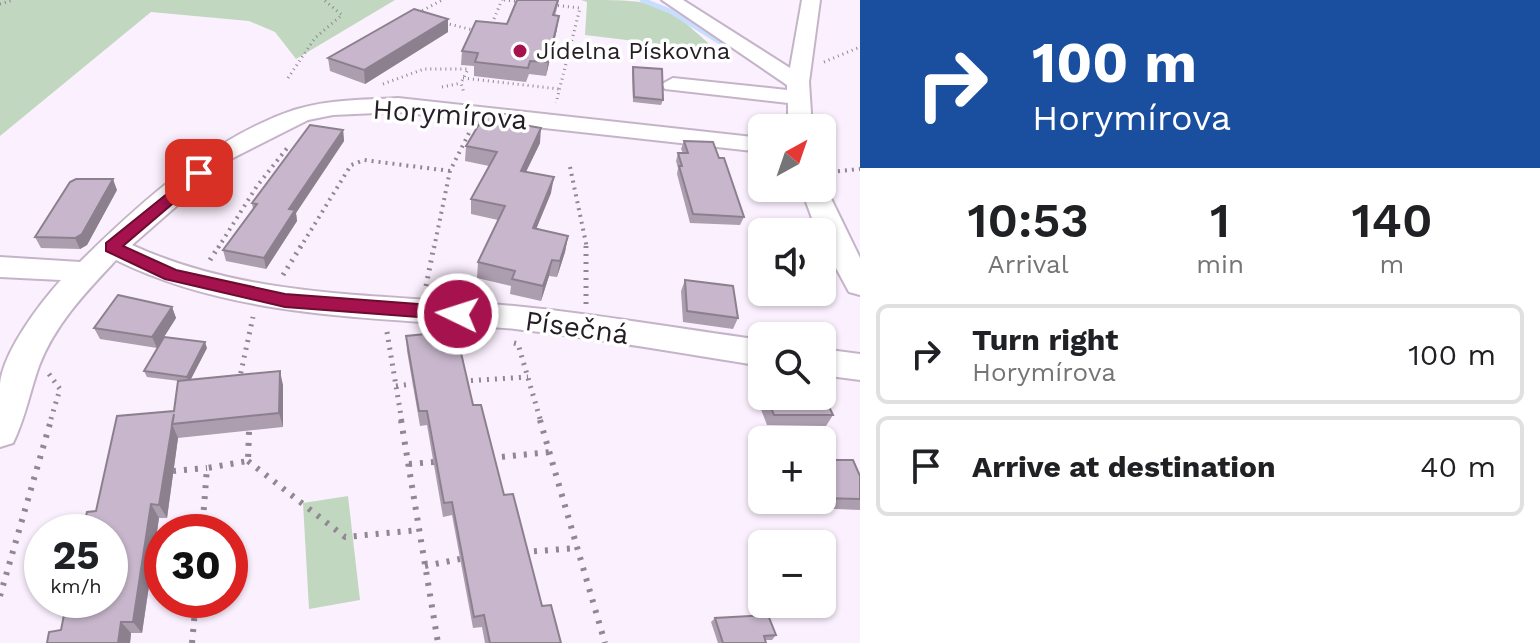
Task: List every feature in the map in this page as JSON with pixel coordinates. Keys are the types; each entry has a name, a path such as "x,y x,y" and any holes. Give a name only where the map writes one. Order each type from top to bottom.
{"street":[{"path":"671,0 799,81"},
{"path":"800,114 799,81 811,0"},
{"path":"673,84 799,81"},
{"name":"Horymírova","path":"0,432 23,364 44,324 87,272 220,155 277,125 333,108 398,105 748,143"},
{"path":"819,202 826,223 860,285"},
{"name":"Písečná","path":"112,247 171,275 285,300 517,318 748,351"},
{"path":"0,267 87,272"},
{"path":"836,364 860,367"}],"path":[{"path":"0,4 13,0"},
{"path":"288,78 315,38 342,15 324,0"},
{"path":"442,0 417,13 471,31 488,31 503,0 534,3"},
{"path":"550,5 580,8 555,108"},
{"path":"799,81 819,64 860,47"},
{"path":"377,88 401,74 441,66 468,69 461,83 468,101"},
{"path":"463,78 559,89"},
{"path":"424,296 450,171 475,120"},
{"path":"203,272 257,186 296,136"},
{"path":"276,287 351,165 364,160 450,171"},
{"path":"570,167 589,258 584,328"},
{"path":"836,172 860,169"},
{"path":"238,390 254,306"},
{"path":"252,321 267,322"},
{"path":"372,330 387,331 395,325"},
{"path":"387,331 438,643"},
{"path":"502,341 518,344 605,643"},
{"path":"0,596 60,389 47,371"},
{"path":"463,381 528,377"},
{"path":"396,386 412,384"},
{"path":"248,461 249,431"},
{"path":"490,458 550,452"},
{"path":"173,471 248,461 345,537 419,530"},
{"path":"409,464 434,462"},
{"path":"203,514 207,468"},
{"path":"521,552 578,548"},
{"path":"425,566 460,559"},
{"path":"192,643 194,618"}],"green space":[{"path":"0,0 395,0 296,59 275,32 249,21 151,12 0,136"},
{"path":"581,0 627,1 657,6 670,12 717,51 585,35 587,2"},
{"path":"348,496 360,600 309,609 303,503"}],"building":[{"path":"517,0 558,0 553,15 559,16 548,62 530,61 528,68 475,62 478,53 462,51 476,21 507,24"},
{"path":"414,9 448,19 364,70 328,58"},
{"path":"633,67 662,69 663,100 634,97"},
{"path":"487,111 510,115 507,122 541,128 521,171 554,177 533,228 568,236 560,261 552,260 543,286 512,279 515,271 478,262 505,206 471,199 497,152 466,146"},
{"path":"310,125 343,130 289,209 295,210 264,258 223,250 257,204 252,203"},
{"path":"684,141 713,142 719,158 724,158 744,217 693,214 679,166 682,166 678,153 688,153"},
{"path":"76,179 113,179 82,234 75,238 35,237 70,182"},
{"path":"685,280 733,286 738,318 687,311"},
{"path":"118,295 172,307 152,337 94,328"},
{"path":"456,331 473,405 481,405 504,495 513,494 542,606 551,605 561,643 490,643 484,615 474,617 452,502 444,503 427,411 419,411 406,336"},
{"path":"164,337 205,342 187,377 144,371"},
{"path":"280,371 279,413 172,424 159,505 151,504 149,514 144,514 144,550 133,622 121,622 118,643 47,643 49,632 61,630 63,618 128,618 128,514 86,514 96,511 117,416 174,411 178,381"},
{"path":"772,410 831,410 833,415 774,415"},
{"path":"836,460 853,460 860,476 860,499 836,498"},
{"path":"715,618 769,618 776,635 764,636 766,643 723,643"}],"waterway":[{"path":"642,0 670,11 723,44"}],"place":[{"name":"Jídelna Pískovna","path":"520,51"}],"route":[{"path":"199,173 112,247 171,275 285,300 458,314"}]}
